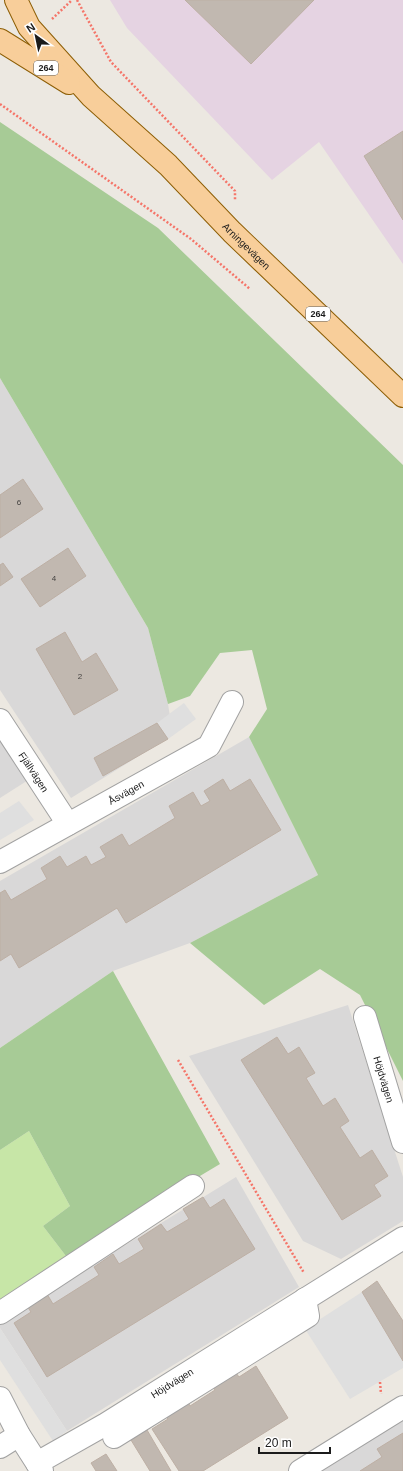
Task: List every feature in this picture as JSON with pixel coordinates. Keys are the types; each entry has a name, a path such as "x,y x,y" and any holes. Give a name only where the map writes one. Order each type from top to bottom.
{"main road":[{"path":"0,6 7,0"},
{"name":"Arningevägen","path":"16,0 29,26 91,96 168,165 232,232 403,396"},
{"name":"Arningevägen","path":"0,40 91,96"}],"street":[{"name":"Åsvägen","path":"0,862 209,746 232,702"},
{"name":"Fjällvägen","path":"0,720 68,824"},
{"name":"Höjdvägen","path":"365,1017 403,1142"},
{"path":"0,1313 193,1186"},
{"name":"Höjdvägen","path":"0,1398 19,1435 40,1467 403,1238"},
{"name":"Höjdvägen","path":"114,1437 308,1316 311,1296"},
{"path":"300,1471 403,1407"},
{"path":"0,1447 19,1435"}],"path":[{"path":"50,21 72,0"},
{"path":"77,0 111,62 235,191 232,232"},
{"path":"0,104 191,239 250,289"},
{"path":"178,1060 311,1296"}],"shaded area":[{"path":"110,0 403,0 403,264 319,142 272,180 127,28"},
{"path":"0,378 148,628 168,704 173,735 71,798 0,690"},
{"path":"184,703 196,719 168,739 157,723"},
{"path":"0,728 33,777 0,798"},
{"path":"249,737 318,875 190,943 113,971 0,1048 0,881"},
{"path":"19,801 34,820 0,840 0,813"},
{"path":"348,1005 403,1177 403,1221 341,1259 303,1241 189,1056"},
{"path":"236,1177 299,1287 67,1431 0,1328 0,1322"},
{"path":"362,1292 403,1361 403,1368 350,1399 305,1329"},
{"path":"0,1328 67,1431 53,1441 0,1360"},
{"path":"403,1420 403,1471 321,1471"}],"green space":[{"path":"0,122 158,228 403,465 403,1081 360,995 320,969 264,1005 190,943 318,875 249,737 267,709 252,650 220,653 190,696 168,704 148,628 0,378"},
{"path":"113,971 220,1164 66,1256 43,1226 70,1206 29,1131 0,1150 0,1048"},
{"path":"29,1131 70,1206 43,1226 66,1256 0,1302 0,1150"}],"building":[{"path":"185,0 314,0 251,64"},
{"path":"403,131 403,220 364,156"},
{"path":"23,479 43,509 0,538 0,495"},
{"path":"68,548 86,576 40,607 21,579"},
{"path":"3,563 13,577 0,586 0,565"},
{"path":"65,632 82,662 96,653 118,690 74,715 36,649"},
{"path":"157,723 168,739 103,776 94,758"},
{"path":"223,779 230,791 250,779 281,830 126,923 117,908 19,968 11,954 0,961 0,893 5,890 11,900 47,879 41,868 60,856 67,867 86,856 91,865 106,857 100,847 122,834 129,846 175,818 169,806 193,792 201,806 210,801 204,791"},
{"path":"277,1037 288,1054 299,1047 315,1073 306,1078 323,1106 335,1098 349,1121 340,1127 360,1158 372,1150 388,1176 374,1185 381,1196 342,1220 241,1060"},
{"path":"203,1197 210,1208 224,1199 255,1249 47,1377 14,1323 31,1312 27,1306 47,1294 53,1304 99,1275 94,1267 113,1254 119,1264 144,1249 138,1239 161,1224 167,1232 189,1219 183,1209"},
{"path":"377,1281 403,1321 403,1361 362,1292"},
{"path":"256,1366 288,1418 203,1471 179,1471 152,1429 168,1419 163,1413 186,1398 190,1406 215,1390 211,1384 234,1370 239,1377"},
{"path":"147,1430 171,1471 150,1471 131,1440"},
{"path":"403,1433 403,1471 360,1471 382,1457 377,1449"},
{"path":"106,1454 117,1471 96,1471 91,1463"}]}
